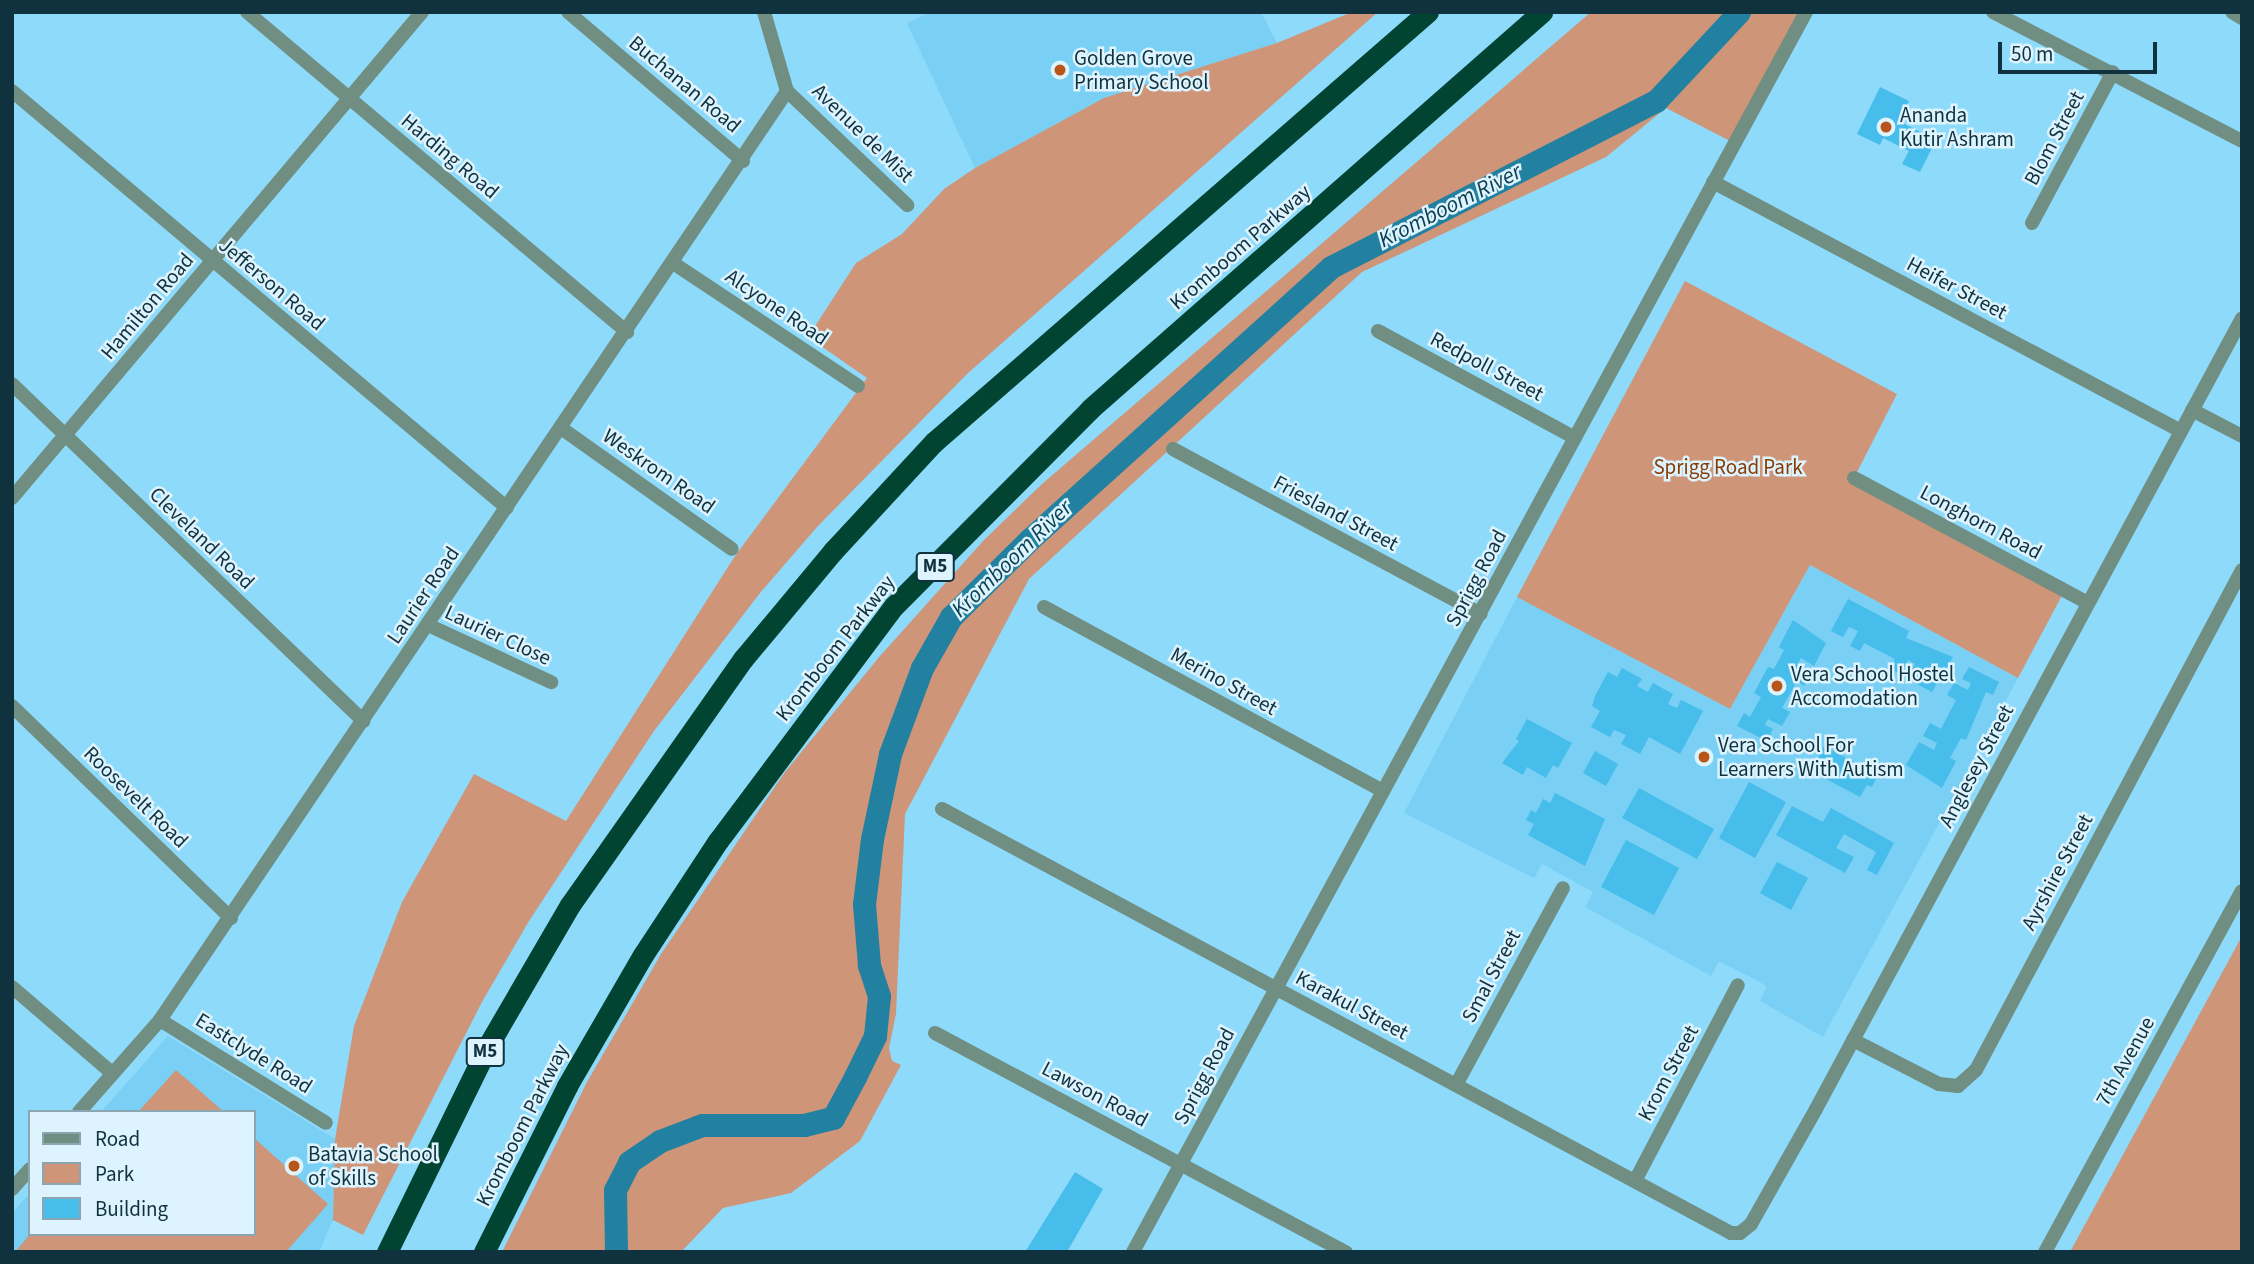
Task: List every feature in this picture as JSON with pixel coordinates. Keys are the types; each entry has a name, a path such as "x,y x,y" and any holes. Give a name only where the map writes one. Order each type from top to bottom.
{"highway":[{"name":"M5","path":"387,1252 489,1044 570,905 743,659 833,551 934,442 1428,12"},
{"name":"Kromboom Parkway","path":"484,1252 567,1086 643,955 718,841 894,606 1090,409 1522,33 1542,12"},
{"path":"1522,33 1559,12"}],"street":[{"name":"Harding Road","path":"247,12 627,332"},
{"name":"Hamilton Road","path":"12,498 422,12"},
{"name":"Buchanan Road","path":"568,12 743,161"},
{"name":"Avenue de Mist","path":"764,12 787,91 907,205"},
{"name":"Sprigg Road","path":"1133,1252 1806,12"},
{"path":"1993,12 2242,141"},
{"path":"2232,12 2242,18"},
{"name":"Blom Street","path":"2032,223 2113,72"},
{"name":"Jefferson Road","path":"12,91 507,508"},
{"name":"Laurier Road","path":"81,1110 160,1020 743,161 787,91"},
{"name":"Heifer Street","path":"1713,182 2180,431"},
{"name":"Alcyone Road","path":"673,263 858,386"},
{"name":"Anglesey Street","path":"1743,1231 1853,1040 2242,318"},
{"name":"Redpoll Street","path":"1378,331 1575,438"},
{"name":"Cleveland Road","path":"12,384 363,721"},
{"path":"2192,410 2242,436"},
{"name":"Weskrom Road","path":"561,428 732,549"},
{"name":"Friesland Street","path":"1172,449 1481,614"},
{"name":"Longhorn Road","path":"1854,478 2088,603"},
{"name":"Ayrshire Street","path":"1853,1040 1939,1084 1958,1086 1976,1070 2242,570"},
{"name":"Merino Street","path":"1044,607 1383,792"},
{"name":"Laurier Close","path":"428,625 551,682"},
{"name":"Roosevelt Road","path":"12,706 230,918"},
{"name":"Karakul Street","path":"942,809 1731,1233 1743,1231"},
{"name":"Smal Street","path":"1456,1085 1563,888"},
{"name":"7th Avenue","path":"2045,1252 2242,891"},
{"name":"Krom Street","path":"1635,1181 1738,985"},
{"path":"12,988 112,1073"},
{"name":"Eastclyde Road","path":"160,1020 326,1123"},
{"name":"Lawson Road","path":"935,1034 1346,1252"},
{"path":"12,1189 28,1171"}],"shaded area":[{"name":"Golden Grove Primary School","path":"931,12 1261,12 1277,43 1104,98 975,168 907,23"},
{"name":"Vera School For Learners With Autism","path":"1810,565 2018,678 1823,1037 1760,1001 1767,986 1719,961 1711,976 1585,907 1593,892 1542,864 1534,878 1404,813 1517,597 1730,709"},
{"name":"Batavia School of Skills","path":"168,1036 335,1139 333,1220 319,1252 12,1252 12,1213 28,1195 28,1236 256,1236 256,1110 103,1110"}],"green space":[{"path":"1352,12 1378,12 967,374 817,527 760,593 654,731 529,921 482,1002 363,1235 333,1220 335,1139 354,1026 402,902 474,774 566,821 735,556 867,378 808,337 856,263 902,234 944,189 975,168 1104,98 1277,43"},
{"path":"1591,12 1806,12 1734,143 1666,108 1606,157 1362,272 1029,579 905,814 896,1014 889,1048 892,1061 901,1065 860,1141 791,1193 723,1208 681,1252 502,1252 587,1082 661,954 785,772 880,656 984,540 1042,484"},
{"name":"Sprigg Road Park","path":"1685,281 1897,394 1854,478 2065,590 2018,678 1810,565 1730,709 1517,597"},
{"path":"2242,936 2242,1252 2070,1252"},
{"path":"176,1070 222,1110 140,1110"},
{"path":"256,1140 328,1204 286,1252 15,1252 28,1236 256,1236"}],"building":[{"name":"Ananda Kutir Ashram","path":"1880,87 1909,101 1899,121 1936,140 1920,172 1902,164 1909,151 1883,138 1880,145 1857,134"},
{"path":"1848,599 1909,631 1906,638 1953,657 1932,692 1907,679 1915,664 1908,660 1901,674 1890,669 1895,659 1864,643 1860,651 1850,646 1858,631 1849,627 1843,637 1831,631"},
{"path":"1793,620 1826,643 1814,666 1801,658 1797,665 1811,672 1804,686 1797,681 1782,708 1790,712 1782,726 1768,719 1765,725 1773,729 1767,741 1737,726 1744,713 1750,717 1761,697 1754,693 1768,667 1774,669 1784,650 1779,647"},
{"path":"1969,667 1999,682 1993,695 1986,692 1966,740 1961,738 1950,758 1956,761 1942,788 1906,765 1919,742 1934,750 1937,743 1923,736 1930,723 1941,729 1956,700 1947,695 1954,683 1968,690 1971,683 1962,679"},
{"path":"1622,668 1642,679 1637,686 1648,692 1653,683 1673,694 1668,704 1677,708 1681,700 1703,711 1680,754 1649,737 1640,754 1621,744 1626,735 1614,730 1610,737 1591,727 1600,711 1592,706 1595,696 1608,672 1617,677"},
{"path":"1527,719 1572,743 1558,768 1553,765 1546,778 1527,767 1523,775 1502,763 1519,741 1516,739"},
{"path":"1824,746 1878,775 1872,787 1867,785 1860,797 1811,771"},
{"path":"1595,751 1618,764 1606,786 1583,773"},
{"path":"1749,782 1786,802 1755,858 1719,838"},
{"path":"1639,788 1714,829 1697,859 1622,818"},
{"path":"1555,793 1605,819 1585,866 1528,835 1534,824 1526,820 1531,810 1536,813 1543,799 1550,803"},
{"path":"1792,806 1823,822 1831,808 1894,843 1877,875 1867,870 1876,852 1844,834 1836,848 1854,857 1845,873 1776,835"},
{"path":"1626,840 1679,868 1654,915 1601,887"},
{"path":"1777,862 1808,878 1791,910 1760,893"},
{"path":"1075,1172 1103,1189 1067,1252 1025,1252"}],"waterway":[{"name":"Kromboom River","path":"616,1252 615,1190 629,1162 660,1141 702,1125 804,1125 833,1118 855,1077 875,1036 879,996 869,965 864,904 872,839 890,754 922,668 951,617 1029,540 1331,267 1656,101 1739,12"}],"place":[{"name":"Golden Grove Primary School","path":"1060,70"},
{"name":"Ananda Kutir Ashram","path":"1886,127"},
{"name":"Vera School Hostel Accomodation","path":"1777,686"},
{"name":"Vera School For Learners With Autism","path":"1704,757"},
{"name":"Batavia School of Skills","path":"294,1166"}]}
